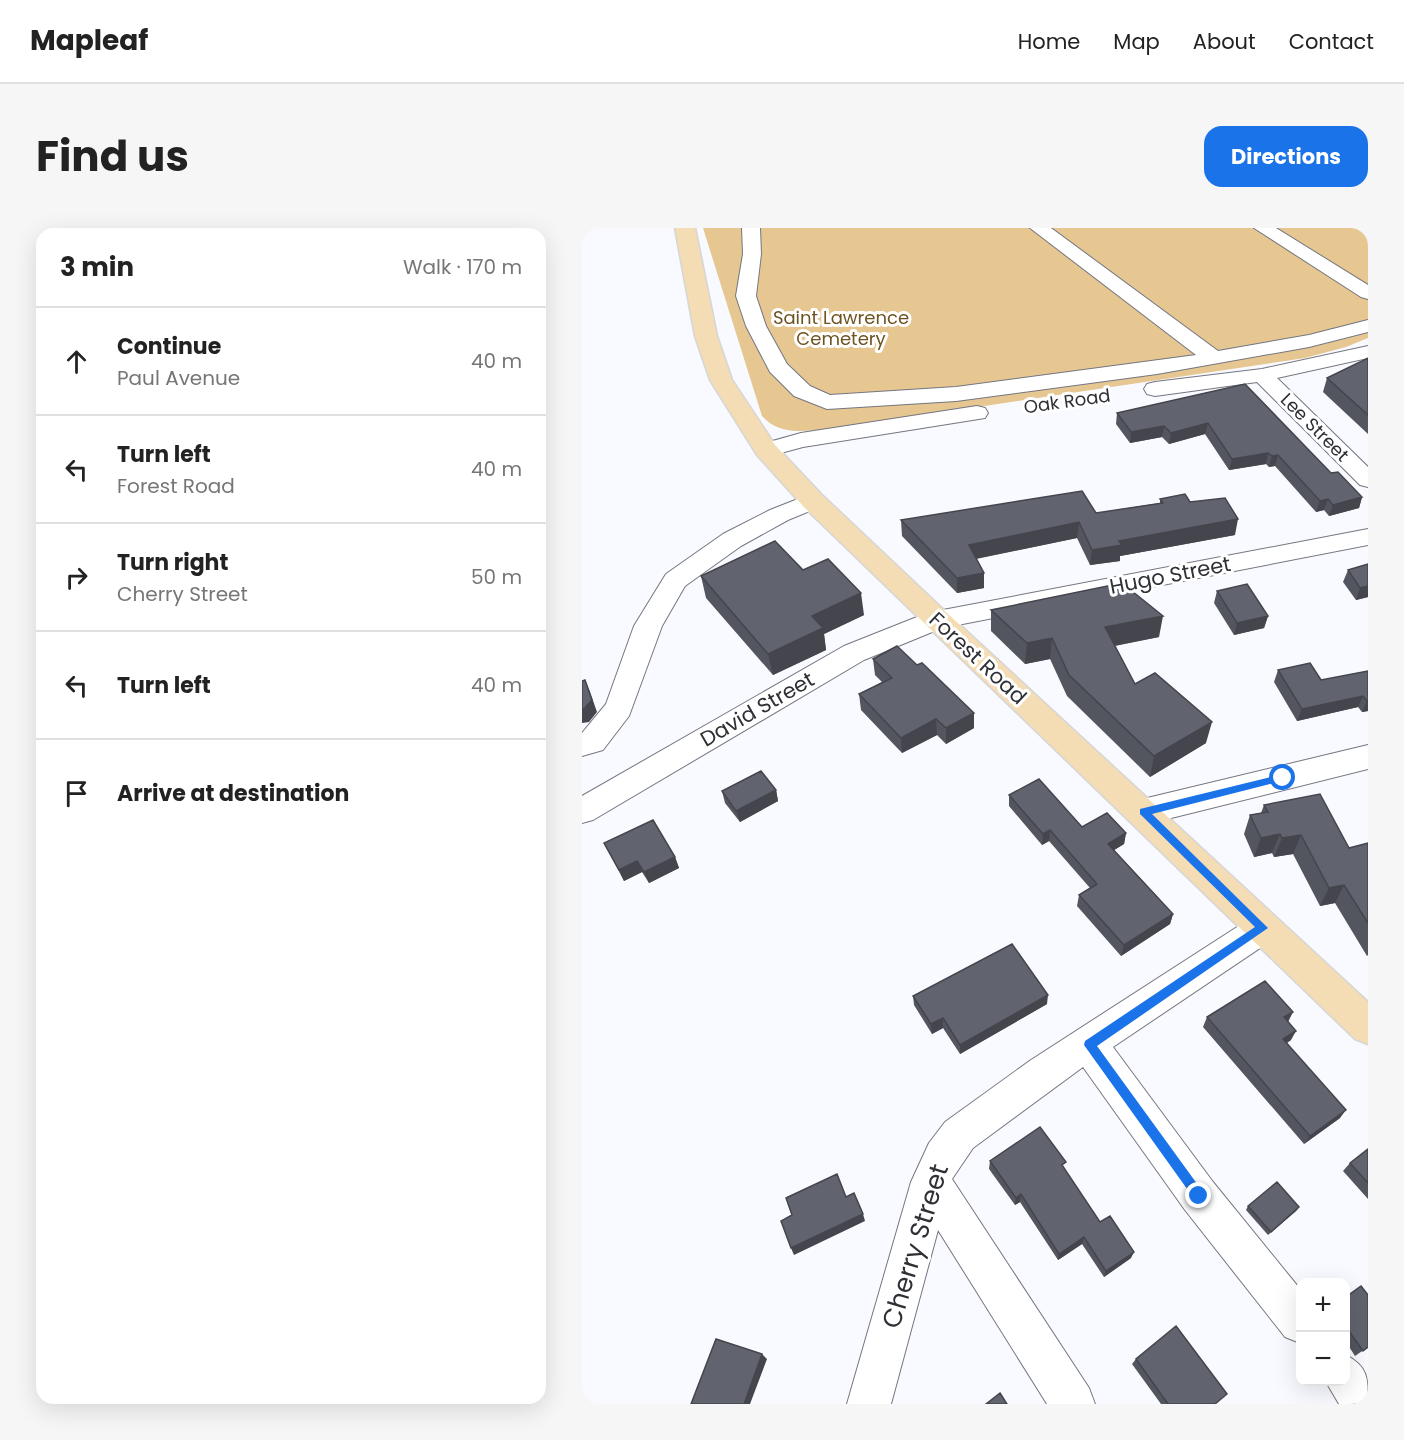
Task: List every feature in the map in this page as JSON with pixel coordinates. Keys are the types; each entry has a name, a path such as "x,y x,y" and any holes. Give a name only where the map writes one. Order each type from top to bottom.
{"main road":[{"name":"Forest Road","path":"685,228 706,336 721,380 766,450 813,501 937,620 1143,812 1368,1027"}],"street":[{"path":"751,228 750,283 746,296 756,326 778,367 802,391 827,402 877,401 956,394 1214,358 1309,341 1368,326"},
{"path":"1039,228 1214,358"},
{"path":"1263,228 1368,293"},
{"name":"Oak Road","path":"766,450 801,440 926,420 1262,375 1368,352"},
{"name":"Lee Street","path":"1262,375 1368,480"},
{"path":"582,745 592,742 619,708 648,626 675,580 732,540 779,515 813,501"},
{"name":"Hugo Street","path":"937,620 1368,537"},
{"name":"David Street","path":"582,811 854,652 937,620"},
{"path":"1143,812 1368,757"},
{"name":"Cherry Street","path":"868,1404 931,1182 938,1163 959,1135 1044,1072 1089,1045 1263,928"},
{"path":"1089,1045 1199,1196 1296,1317"},
{"path":"931,1182 1073,1404"},
{"path":"1350,1382 1367,1404"}],"green space":[{"name":"Saint Lawrence Cemetery","path":"703,228 1368,228 1368,338 1346,347 1305,358 830,429 793,431 776,427 762,416"}],"building":[{"path":"1368,358 1368,415 1327,378"},
{"path":"1245,384 1331,473 1338,472 1362,497 1333,505 1328,499 1320,501 1278,455 1272,456 1268,453 1232,459 1208,423 1171,433 1164,426 1131,432 1117,413"},
{"path":"1082,491 1096,513 1163,503 1160,499 1185,494 1190,502 1225,498 1238,519 1119,541 1122,545 1092,550 1079,522 969,545 984,573 957,578 901,520"},
{"path":"775,541 803,570 828,559 861,593 812,616 823,628 768,654 701,576"},
{"path":"1368,564 1368,586 1360,588 1348,570"},
{"path":"1122,583 1163,616 1105,627 1135,684 1155,673 1212,722 1154,756 1069,675 1052,638 1027,643 991,610"},
{"path":"1247,584 1268,616 1237,623 1217,591"},
{"path":"897,646 917,665 922,663 974,713 946,728 936,719 901,738 859,694 892,678 873,659"},
{"path":"1310,663 1321,680 1368,671 1368,700 1363,696 1302,709 1278,670"},
{"path":"585,680 592,700 582,710 582,681"},
{"path":"761,771 776,790 736,811 722,791"},
{"path":"1039,779 1082,827 1107,813 1126,833 1108,844 1173,914 1124,945 1079,895 1097,884 1050,830 1043,834 1009,795"},
{"path":"1320,794 1349,848 1368,843 1368,923 1344,885 1329,888 1301,835 1282,838 1280,834 1261,838 1250,815 1268,812 1264,805"},
{"path":"653,820 675,857 644,872 637,861 619,870 604,843"},
{"path":"1012,944 1048,995 960,1045 943,1018 931,1024 913,996"},
{"path":"1265,981 1293,1012 1284,1017 1296,1031 1283,1039 1346,1110 1310,1136 1207,1017"},
{"path":"1040,1127 1066,1162 1062,1165 1100,1222 1110,1216 1134,1252 1106,1271 1084,1237 1059,1254 1021,1194 1016,1198 990,1161"},
{"path":"1368,1149 1368,1183 1350,1163"},
{"path":"837,1174 846,1197 854,1193 863,1214 791,1248 781,1221 792,1215 786,1198"},
{"path":"1277,1182 1299,1207 1271,1232 1248,1206"},
{"path":"1361,1286 1368,1295 1368,1347 1363,1351 1350,1333 1350,1294"},
{"path":"1176,1326 1227,1394 1215,1404 1168,1404 1136,1359"},
{"path":"716,1339 762,1354 744,1404 691,1404"},
{"path":"1000,1393 1007,1404 986,1404"}],"route":[{"path":"1199,1196 1089,1045 1263,928 1143,812 1283,778"}]}
